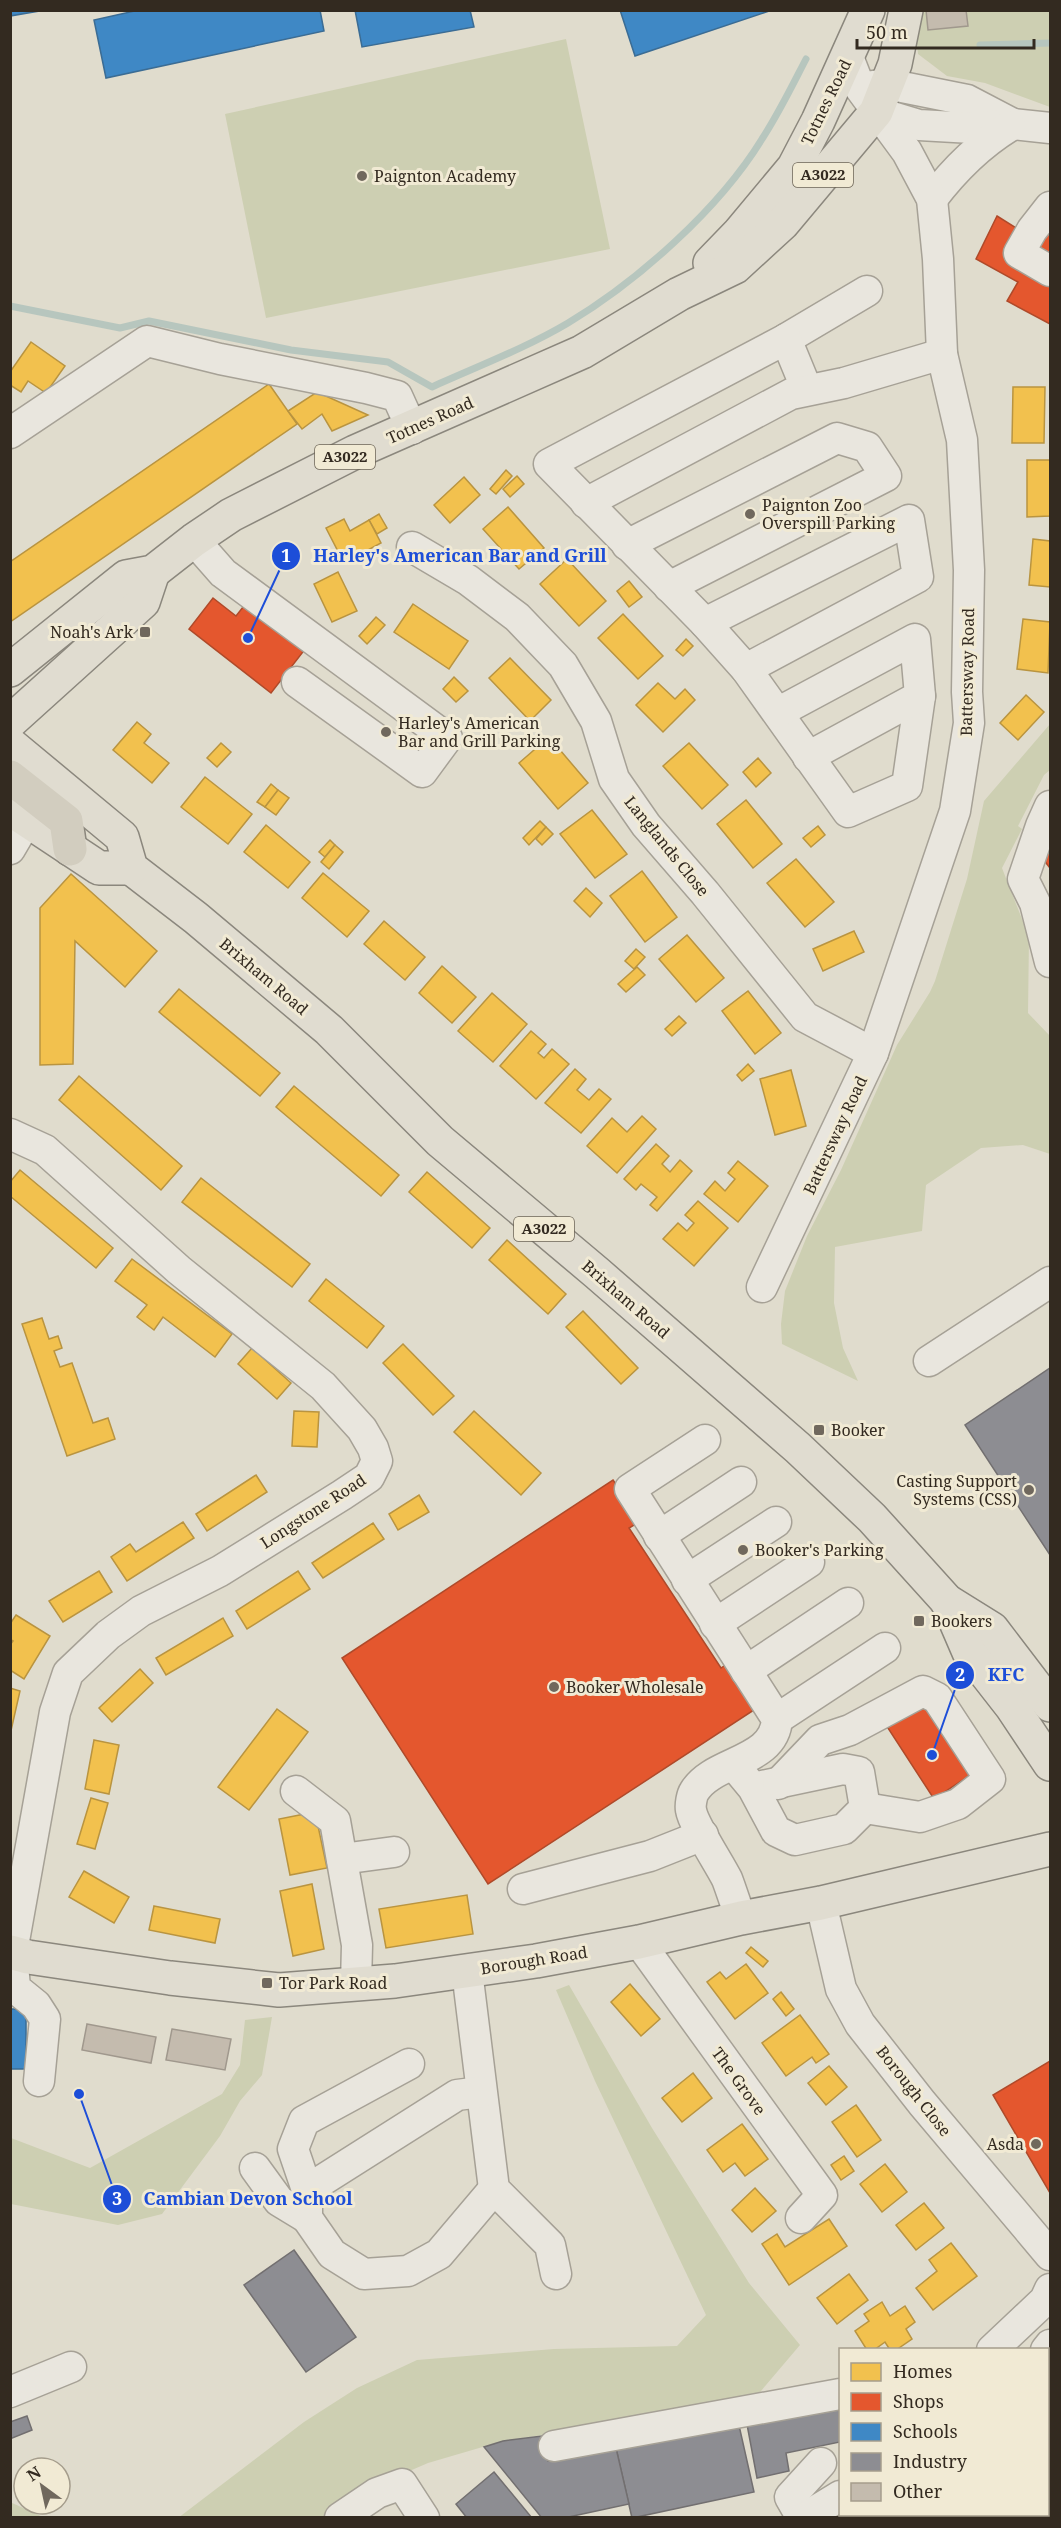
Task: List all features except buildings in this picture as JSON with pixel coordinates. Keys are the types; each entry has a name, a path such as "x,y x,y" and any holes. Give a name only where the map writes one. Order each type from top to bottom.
{"highway":[{"path":"10,777 66,821 70,849"}],"main road":[{"name":"Totnes Road","path":"679,294 739,233 794,167 848,57 868,10"},
{"name":"Totnes Road","path":"10,670 126,577 153,572 231,515 355,452 412,429 582,352 679,294 735,267 783,223 895,64 906,10"},
{"path":"10,722 105,634 144,602 153,572"},
{"path":"10,744 122,837 131,868 99,868 19,814"},
{"name":"Brixham Road","path":"131,868 196,918 329,1030 440,1141 597,1273 798,1448 872,1518 947,1601 992,1629 1050,1705"},
{"name":"Brixham Road","path":"947,1601 969,1652 1012,1707 1050,1764"},
{"name":"Borough Road","path":"11,1952 28,1957 170,1978 279,1990 395,1981 639,1942 741,1918 821,1903 1050,1849"}],"street":[{"name":"Battersway Road","path":"762,1287 873,1053 956,811 969,723 967,692 969,570 962,440 942,354 938,259 932,200 874,95 848,57"},
{"path":"822,112 846,93 967,100 1013,124 1050,128"},
{"path":"932,200 948,177 974,151 1013,124"},
{"path":"1050,207 1019,253 1050,271"},
{"path":"779,712 915,639 920,696 907,786 848,812 779,712 746,669 705,623 549,464 786,339 867,291"},
{"path":"786,339 807,390"},
{"path":"10,433 147,340 220,359 397,396 412,429"},
{"path":"586,503 791,394 844,383 942,354"},
{"path":"627,545 837,438 867,447 886,476 669,587"},
{"path":"705,623 909,519 918,577 746,669"},
{"path":"194,540 223,573 447,738 422,772 297,682"},
{"name":"Langlands Close","path":"412,547 468,580 517,617 563,665 596,721 614,779 645,825 705,893 805,1017 873,1053"},
{"path":"808,757 920,696"},
{"path":"1050,806 1023,879 1035,903 1050,962"},
{"path":"10,849 19,814"},
{"name":"Longstone Road","path":"10,1134 45,1150 179,1270 322,1386 362,1429 373,1448 377,1461 369,1477 342,1495 220,1571 141,1611 108,1635 68,1673 55,1712 11,1952"},
{"path":"928,1361 1050,1282"},
{"path":"705,1440 630,1490 777,1719 777,1726 771,1738 756,1752 734,1765 709,1774 693,1792 690,1810 727,1880 741,1918"},
{"path":"659,1536 741,1482"},
{"path":"687,1580 776,1522"},
{"path":"716,1624 809,1562"},
{"path":"746,1671 848,1603"},
{"path":"777,1719 885,1648"},
{"path":"766,1786 820,1740 850,1730 923,1691 937,1698 990,1779 958,1804 920,1817 865,1808"},
{"path":"734,1765 766,1786 776,1831 795,1840 844,1829 865,1808"},
{"path":"766,1786 843,1769 859,1772 865,1808"},
{"path":"296,1791 335,1821 357,1945 356,1984"},
{"path":"523,1889 650,1856 703,1835"},
{"path":"342,1859 394,1852"},
{"name":"Borough Close","path":"821,1903 840,1989 860,2024 894,2053 922,2103 1050,2255"},
{"name":"The Grove","path":"639,1942 822,2195 801,2217"},
{"path":"11,1952 15,1988 36,2005 45,2019 39,2081"},
{"path":"466,1971 494,2189 550,2245 556,2274"},
{"path":"409,2064 304,2121 293,2150 307,2204 332,2254 364,2274 408,2271 439,2254 494,2189"},
{"path":"255,2168 279,2201 307,2204 457,2095 481,2092"},
{"path":"993,2348 1049,2301"},
{"path":"10,2392 71,2367"},
{"path":"554,2446 839,2394"},
{"path":"821,2463 790,2497 803,2517 839,2497"},
{"path":"340,2517 377,2493 402,2484 424,2517"}],"green space":[{"path":"917,11 1050,11 1050,107 985,83 947,76 918,54 914,18"},
{"path":"566,39 610,249 266,318 225,114"},
{"path":"1050,724 1050,770 1044,775 1018,826 1022,829 1002,868 1029,937 1028,1013 1050,1036 1050,1154 1023,1145 981,1148 926,1185 922,1231 835,1247 834,1303 843,1348 858,1381 782,1344 781,1324 785,1291 807,1236 841,1170 897,1045 935,981 967,879 984,801"},
{"path":"569,1985 652,2128 749,2283 800,2345 750,2404 503,2441 428,2463 347,2498 322,2517 178,2518 304,2422 357,2388 417,2360 554,2349 677,2346 706,2315 595,2081 556,1990"},
{"path":"272,2017 262,2075 240,2101 220,2136 162,2214 118,2225 11,2204 11,2138 90,2168 222,2094 240,2065 245,2020"},
{"path":"10,2502 12,2503 12,2516 43,2517 11,2517"}],"waterway":[{"path":"980,45 1050,43"},
{"path":"10,306 120,328 149,321 291,350 388,362 432,387 552,332 595,306 649,265 700,217 744,165 774,119 806,59"}],"place":[{"name":"Paignton Academy","path":"362,176"},
{"name":"Paignton Zoo Overspill Parking","path":"750,514"},
{"name":"Noah's Ark","path":"145,632"},
{"name":"Harley's American Bar and Grill","path":"248,638"},
{"name":"Harley's American Bar and Grill Parking","path":"386,732"},
{"name":"Booker","path":"819,1430"},
{"name":"Casting Support Systems (CSS)","path":"1029,1490"},
{"name":"Booker's Parking","path":"743,1550"},
{"name":"Bookers","path":"919,1621"},
{"name":"Booker Wholesale","path":"554,1687"},
{"name":"KFC","path":"932,1755"},
{"name":"Tor Park Road","path":"267,1983"},
{"name":"Cambian Devon School","path":"79,2094"},
{"name":"Asda","path":"1036,2144"}]}
